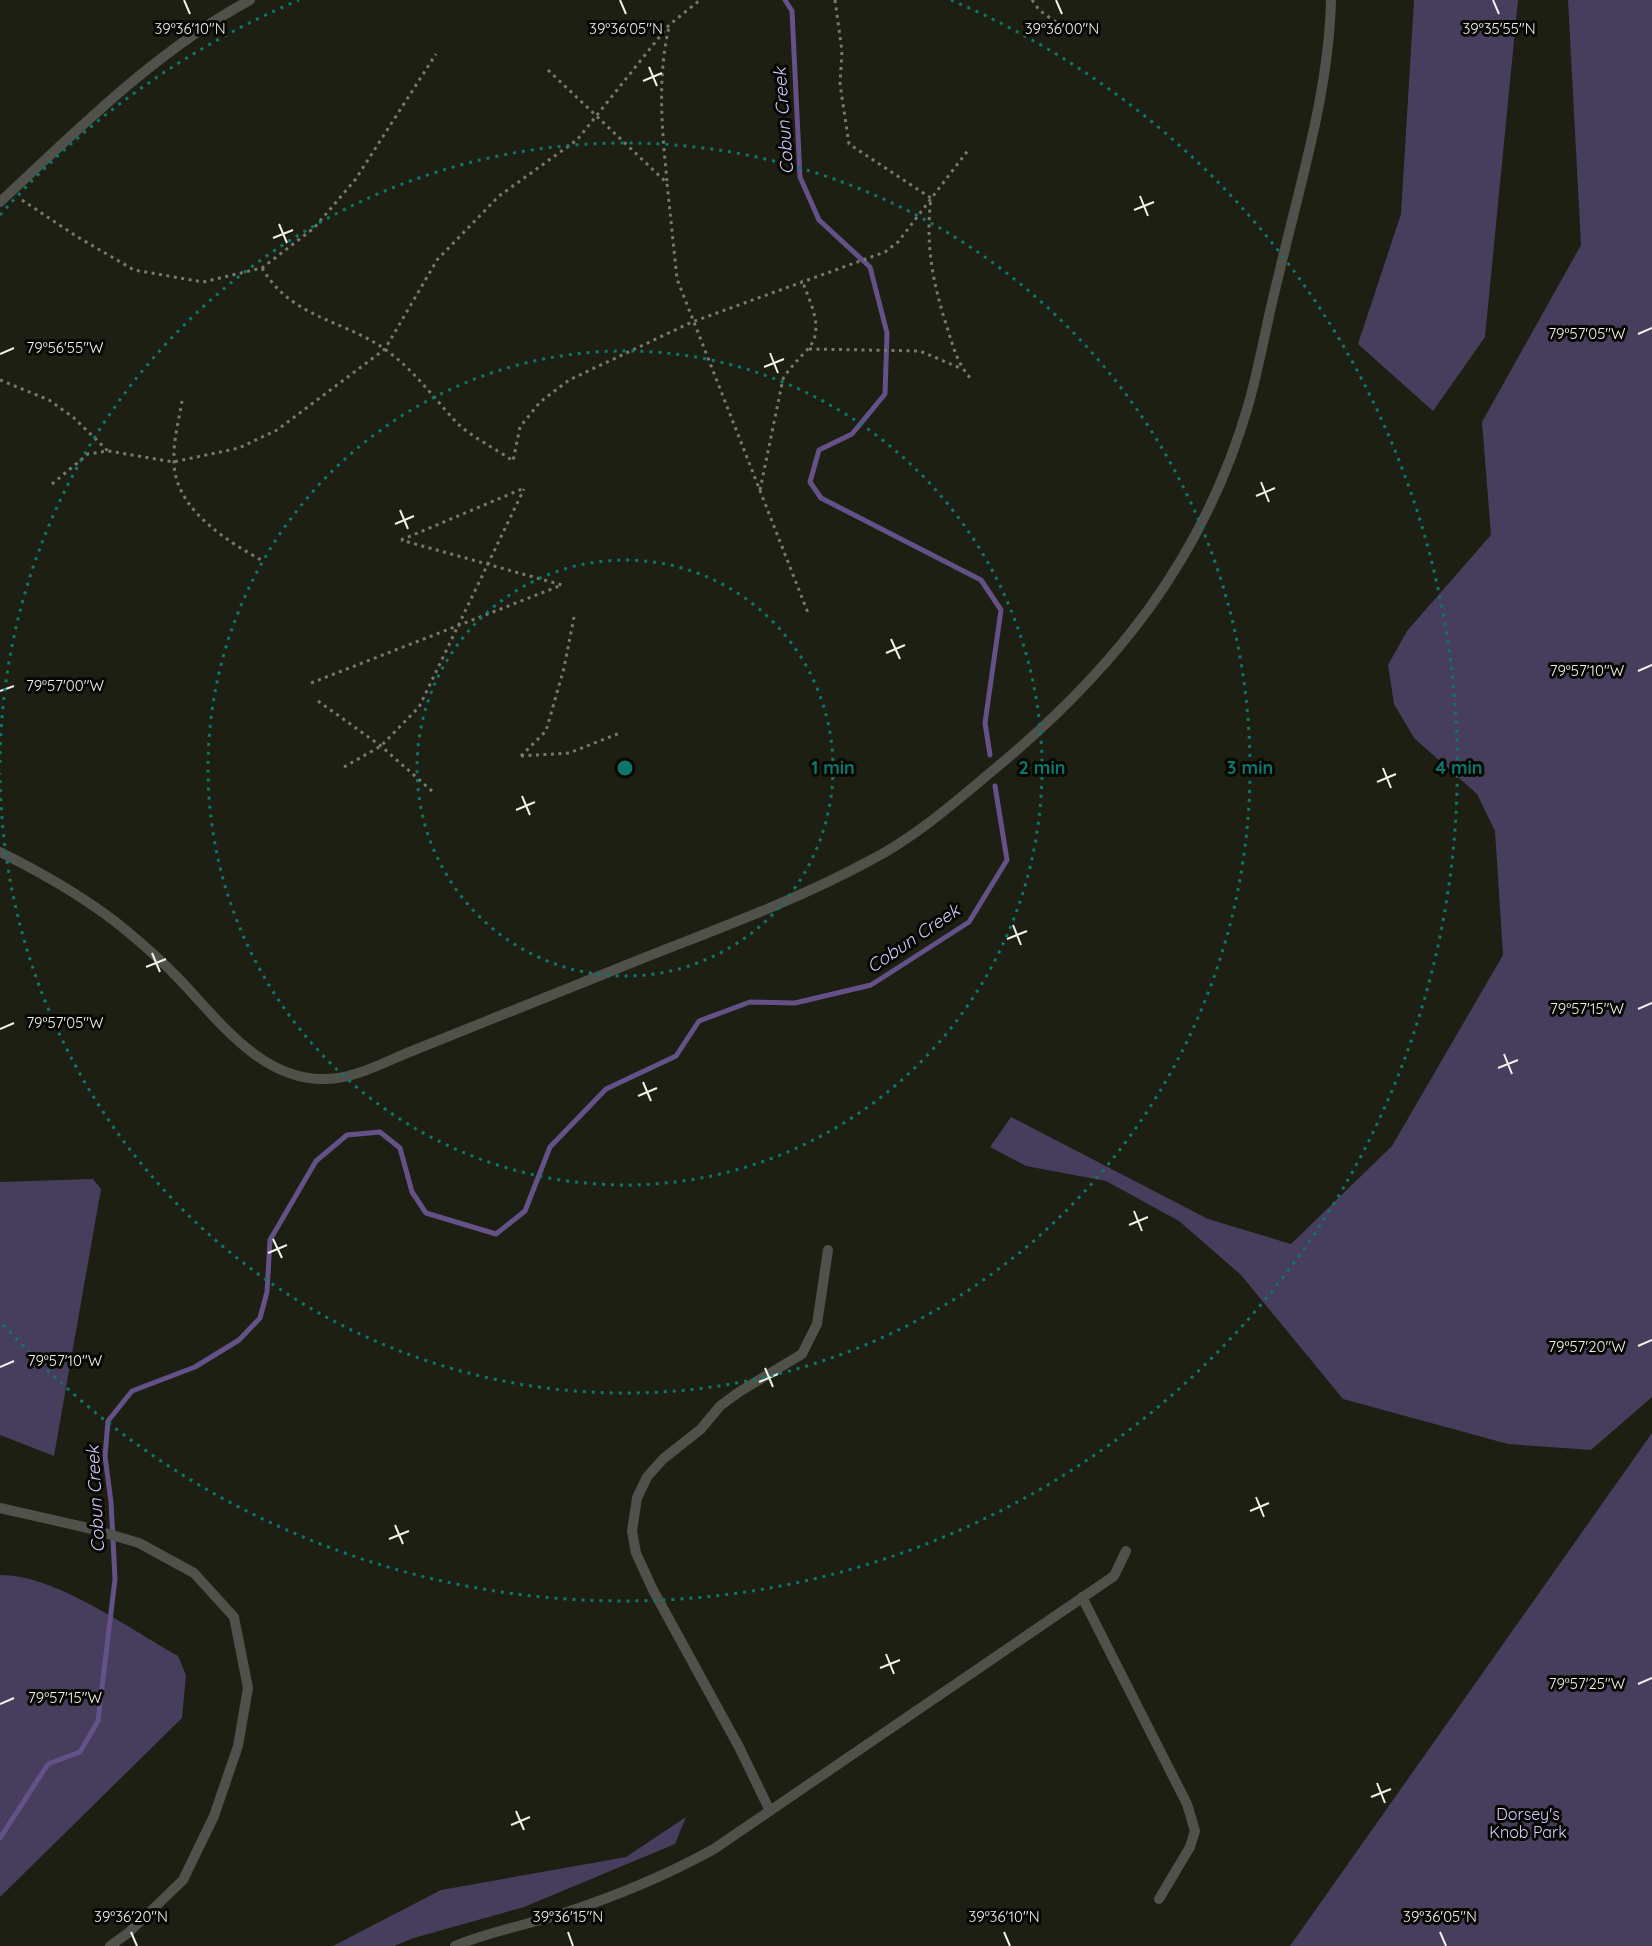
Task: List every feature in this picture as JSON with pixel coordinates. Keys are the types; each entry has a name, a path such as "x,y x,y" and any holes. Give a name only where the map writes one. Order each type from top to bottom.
{"lane":[{"path":"0,202 137,77 192,36 250,0"},
{"path":"0,852 76,895 125,929 175,975 248,1050 285,1072 326,1079 360,1072 819,886 874,859 916,832 1062,709 1114,656 1162,594 1198,531 1224,473 1248,406 1321,91 1330,0"},
{"path":"770,1811 740,1747 653,1590 636,1553 632,1531 637,1498 647,1477 663,1459 701,1429 720,1406 802,1354 816,1324 828,1250"},
{"path":"0,1508 88,1528 139,1543 194,1572 234,1617 248,1688 238,1746 214,1816 183,1880 128,1933 110,1946"},
{"path":"455,1946 632,1889 714,1849 1114,1576 1126,1551"},
{"path":"1082,1597 1187,1804 1195,1831 1190,1847 1159,1899"}],"path":[{"path":"52,484 88,454 108,451 173,462 239,448 277,430 385,349 437,260 499,196 569,147 598,117 669,24 700,0"},
{"path":"835,0 842,51 840,84 849,144 931,198"},
{"path":"1032,0 1039,10 1063,27"},
{"path":"669,24 665,44 660,113 677,279 808,613"},
{"path":"11,192 76,236 134,270 203,282 262,268 314,228 355,180 436,54"},
{"path":"548,70 667,183"},
{"path":"262,268 270,282 290,301 385,349 421,380 458,424 513,460 520,427 540,402 569,380 692,322 802,280 885,252 898,242 969,149"},
{"path":"931,198 927,227 933,285 960,368"},
{"path":"759,491 783,379 793,363 808,349 815,338 817,322 802,280"},
{"path":"808,349 920,351 960,368 973,381"},
{"path":"0,380 49,400 74,418 108,451"},
{"path":"182,401 173,462 183,492 201,517 227,540 263,561"},
{"path":"311,683 458,626 562,585 488,564 401,540 524,489 488,564 458,626 419,707 381,746 344,767"},
{"path":"574,617 564,668 546,730 521,756 569,753 620,733"},
{"path":"318,701 381,746 433,792"}],"green space":[{"path":"1414,0 1518,0 1485,337 1433,411 1358,344 1401,214"},
{"path":"1568,0 1652,0 1652,1397 1591,1450 1508,1444 1343,1399 1241,1275 1179,1221 1106,1181 1026,1166 990,1147 1011,1117 1208,1219 1291,1244 1392,1146 1503,955 1495,831 1477,794 1414,738 1394,704 1388,665 1407,631 1491,535 1482,422 1581,245"},
{"path":"93,1179 101,1189 54,1456 0,1435 0,1182"},
{"name":"Dorsey's Knob Park","path":"1652,1433 1652,1946 1290,1946"},
{"path":"0,1575 22,1577 44,1584 91,1605 178,1656 186,1675 182,1718 0,1897"},
{"path":"686,1817 675,1844 524,1907 414,1938 394,1946 333,1946 441,1890 626,1857"}],"waterway":[{"name":"Cobun Creek","path":"785,0 792,11 800,177 819,220 870,267 887,333 885,394 852,434 819,450 810,482 821,498 981,580 1001,610 985,723 990,755"},
{"name":"Cobun Creek","path":"0,1838 48,1764 80,1752 98,1721 115,1579 111,1502 105,1456 108,1421 132,1391 195,1367 239,1340 260,1318 267,1292 270,1240 316,1161 347,1135 380,1132 400,1148 412,1192 426,1213 496,1234 525,1211 550,1147 606,1089 676,1056 699,1021 750,1002 795,1003 871,985 969,922 1007,860 995,786"}]}
